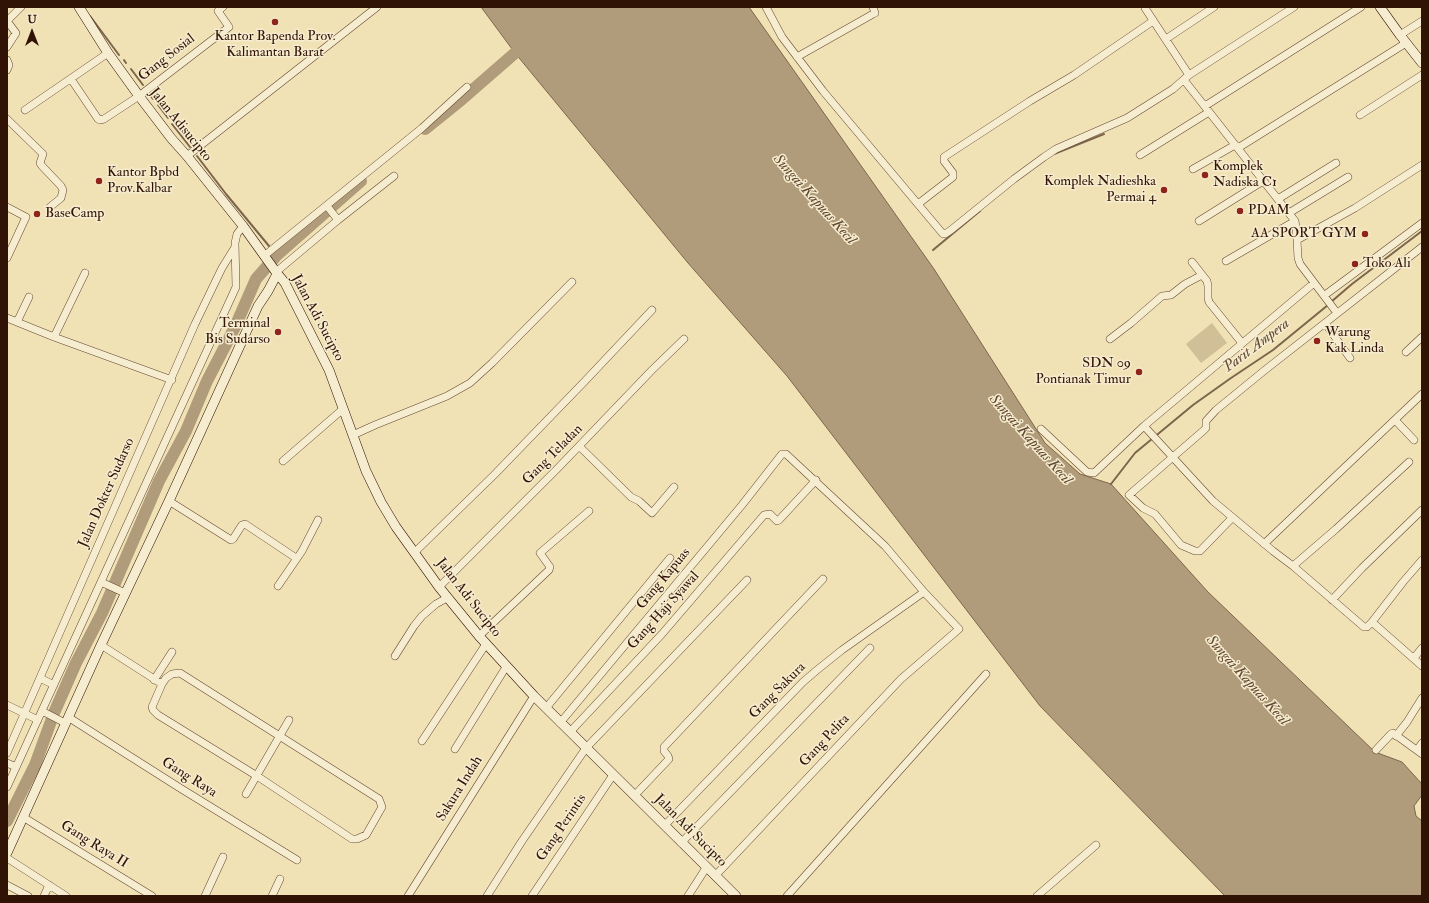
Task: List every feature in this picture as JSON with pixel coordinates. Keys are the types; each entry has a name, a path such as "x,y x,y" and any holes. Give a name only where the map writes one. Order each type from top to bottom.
{"main road":[{"name":"Jalan Adisucipto","path":"78,7 108,53 139,96 171,138 188,156 243,226 271,265"},
{"path":"1380,7 1422,63"},
{"path":"7,853 64,720 169,501 258,306 268,291 271,265"},
{"name":"Jalan Adi Sucipto","path":"271,265 285,283 329,370 366,471 381,502 396,527 439,587 506,667 560,723 665,825 681,844 736,896"},
{"path":"268,291 285,283"}],"street":[{"path":"7,47 16,33 7,21 21,7"},
{"name":"Gang Sosial","path":"139,96 229,27 218,11 223,7"},
{"path":"188,156 377,7"},
{"path":"766,7 782,37 834,105 941,232 945,234 1014,178 1044,157 1056,150 1123,120 1173,89 1186,78 1294,7"},
{"path":"797,57 875,13 872,7"},
{"path":"1145,7 1166,39 1186,78 1207,109 1295,221 1298,258 1314,283 1335,310"},
{"path":"1166,39 1214,7"},
{"path":"1140,155 1361,7"},
{"path":"1400,35 1422,20"},
{"path":"918,204 953,177 953,173 944,161 944,157 1030,101 1074,75 1153,21"},
{"path":"1193,169 1236,147 1406,43"},
{"path":"25,110 108,53"},
{"path":"7,60 9,64 7,70"},
{"path":"1360,115 1422,75"},
{"path":"71,79 100,120 139,96"},
{"path":"271,265 327,206 422,128 467,87"},
{"path":"7,119 43,154 40,163 63,190 61,198 50,207"},
{"path":"1278,199 1336,163"},
{"path":"1297,240 1355,208 1422,165"},
{"path":"271,265 394,176"},
{"path":"1289,213 1348,177"},
{"path":"1199,221 1263,181"},
{"path":"327,206 336,218"},
{"path":"7,208 26,217 7,258"},
{"path":"1226,262 1295,221"},
{"path":"1326,297 1422,223"},
{"path":"7,787 38,720 45,713 54,685 236,287 236,237 243,226"},
{"name":"Jalan Dokter Sudarso","path":"8,750 157,410 172,380 216,280 236,247"},
{"path":"1232,518 1200,551 1195,551 1181,545 1155,514 1143,508 1129,495 1203,431 1206,428 1206,421 1216,410 1264,370 1325,323 1335,310 1422,247"},
{"path":"1192,262 1208,286 1209,302 1242,343"},
{"path":"54,337 85,273"},
{"path":"1110,339 1162,296 1170,295 1202,275"},
{"path":"353,435 447,396 470,383 492,363 572,282"},
{"path":"1041,429 1087,472 1091,473 1097,470 1144,426 1314,283"},
{"path":"17,322 29,297"},
{"path":"415,552 506,463 652,310"},
{"path":"7,318 54,337 172,380"},
{"path":"1325,323 1350,358"},
{"path":"1406,352 1422,337"},
{"name":"Gang Teladan","path":"439,587 684,339"},
{"path":"1264,544 1422,394"},
{"path":"283,461 343,409"},
{"path":"1395,420 1414,440"},
{"path":"1144,426 1198,486 1232,518 1293,566 1364,627 1367,627 1372,622 1422,560"},
{"path":"579,446 631,497 639,501 652,513 674,487"},
{"name":"Gang Kapuas","path":"560,723 737,512 782,454 786,454 816,480"},
{"path":"1293,566 1409,462"},
{"path":"816,480 885,546 924,592"},
{"name":"Gang Haji Syawal","path":"570,732 662,634 764,515 770,514 776,520 779,520 816,480"},
{"path":"169,501 232,540 242,524 245,524 296,558"},
{"path":"1332,600 1362,568 1422,510"},
{"path":"479,636 549,570 550,567 540,553 589,511"},
{"path":"278,586 304,546 318,520"},
{"path":"546,708 670,558"},
{"path":"635,796 670,758 664,751 664,747 823,579"},
{"path":"487,896 522,841 586,748 747,580"},
{"path":"101,582 125,593"},
{"name":"Gang Pelita","path":"715,876 901,679 959,629 924,592"},
{"name":"Gang Sakura","path":"665,825 813,674 842,650 924,592"},
{"path":"395,656 422,616 436,604 448,598"},
{"path":"1372,622 1422,666"},
{"path":"422,741 486,644"},
{"path":"101,645 162,684"},
{"path":"681,844 870,648"},
{"path":"1414,658 1422,648"},
{"path":"154,680 172,652"},
{"path":"455,749 506,667"},
{"path":"180,673 379,799 382,806 366,835 357,839 352,839 257,776 158,715 153,710 152,706 162,684 166,678 172,674 180,673"},
{"path":"787,896 822,859 986,674"},
{"path":"40,678 54,685"},
{"name":"Sakura Indah","path":"408,896 534,696"},
{"path":"1396,736 1422,698"},
{"path":"7,705 38,720"},
{"name":"Gang Raya","path":"45,713 64,720 180,788 297,860"},
{"path":"246,794 289,720"},
{"path":"1376,750 1393,733 1419,752 1422,743"},
{"path":"8,750 23,752"},
{"path":"7,763 16,767"},
{"name":"Gang Perintis","path":"532,896 613,775"},
{"name":"Gang Raya II","path":"23,817 152,896"},
{"path":"1037,896 1096,846"},
{"path":"205,896 223,857"},
{"path":"7,858 66,896"},
{"path":"688,896 706,868"},
{"path":"272,896 280,879"},
{"path":"7,885 28,896"},
{"path":"44,896 49,885"}],"shaded area":[{"path":"1212,323 1227,343 1201,363 1186,344"}],"water":[{"name":"Sungai Kapuas Kecil","path":"481,7 749,7 934,269 1045,443 1080,474 1111,484 1208,592 1375,752 1402,762 1422,784 1422,795 1414,806 1416,816 1422,821 1422,896 1225,896 1040,706 787,376 688,263 515,53"}],"waterway":[{"path":"90,16 119,55"},
{"path":"425,129 515,53"},
{"path":"131,69 143,85"},
{"path":"150,95 153,99"},
{"path":"158,105 168,118"},
{"path":"172,124 190,147"},
{"path":"1054,154 1104,134"},
{"path":"197,156 269,246"},
{"path":"7,821 35,765 54,713 76,663 102,613 159,481 186,431 207,381 235,327 256,279 277,255 361,181"},
{"path":"933,250 980,211"},
{"name":"Parit Ampera","path":"1331,302 1352,284 1422,231"},
{"name":"Parit Ampera","path":"1111,484 1135,453 1193,405 1273,350 1328,305"}],"place":[{"name":"Kantor Bapenda Prov. Kalimantan Barat","path":"275,22"},
{"name":"Komplek Nadiska C1","path":"1205,175"},
{"name":"Kantor Bpbd Prov.Kalbar","path":"99,181"},
{"name":"Komplek Nadieshka Permai 4","path":"1164,190"},
{"name":"PDAM","path":"1240,211"},
{"name":"BaseCamp","path":"37,214"},
{"name":"AA SPORT GYM","path":"1365,234"},
{"name":"Toko Ali","path":"1355,264"},
{"name":"Terminal Bis Sudarso","path":"278,332"},
{"name":"Warung Kak Linda","path":"1317,341"},
{"name":"SDN 09 Pontianak Timur","path":"1139,372"}]}
